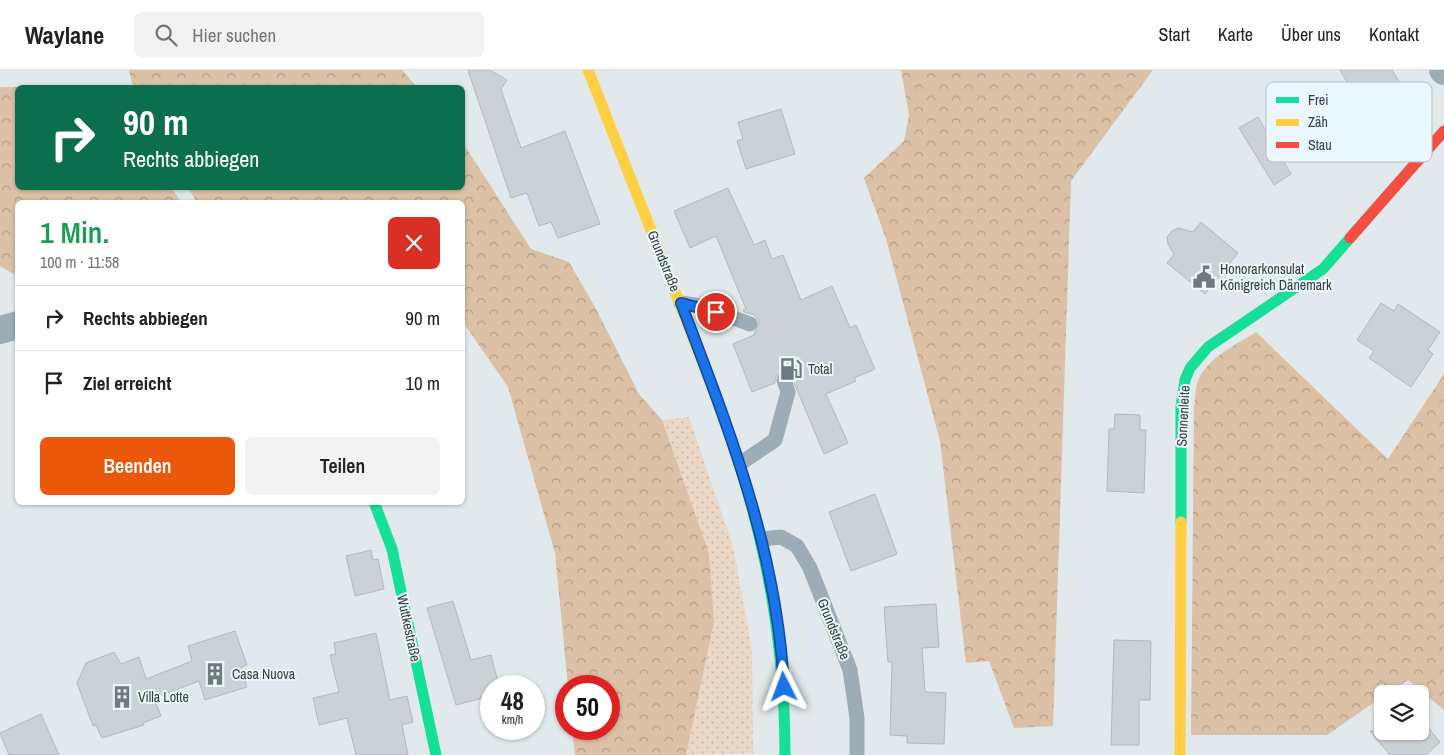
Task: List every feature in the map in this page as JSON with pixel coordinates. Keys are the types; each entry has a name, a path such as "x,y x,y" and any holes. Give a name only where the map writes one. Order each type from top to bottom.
{"street":[{"name":"Grundstraße","path":"588,70 681,303 741,463 762,540 773,594 782,656 786,718 785,755"},
{"name":"Sonnenleite","path":"1432,145 1444,131"},
{"name":"Sonnenleite","path":"1180,755 1181,417 1184,379 1193,364 1208,347 1323,268 1417,162"},
{"path":"0,330 15,326"},
{"name":"Wuttkestraße","path":"375,505 392,549 436,755"}],"lane":[{"path":"681,303 700,306 750,324"},
{"path":"741,463 775,440 788,392 784,380"},
{"name":"Grundstraße","path":"762,540 781,537 797,546 810,568 850,670 857,718 858,755"}],"shaded area":[{"path":"689,417 733,546 752,650 753,753 686,755 714,622 709,553 662,420"}],"green space":[{"path":"129,70 402,70 415,85 133,85"},
{"path":"901,70 1153,70 1071,181 1053,726 1014,728 989,661 966,663 940,441 886,239 864,178 904,141 909,115"},
{"path":"0,87 15,87 15,190 173,190 180,200 15,200 15,275 0,266"},
{"path":"465,146 531,249 569,262 595,307 639,394 662,420 709,553 714,622 686,755 575,755 573,740 620,740 620,675 567,675 555,553 508,387 465,325 465,200 196,200 189,190 465,190"},
{"path":"1256,332 1388,459 1444,374 1444,710 1429,698 1429,685 1414,685 1408,680 1400,685 1374,685 1374,703 1327,735 1191,735 1194,408 1197,384 1201,375 1213,360"}],"building":[{"path":"468,70 490,70 507,80 501,89 521,148 565,131 600,224 558,238 551,222 539,226 527,193 511,198"},
{"path":"1340,70 1392,70 1399,82 1347,82"},
{"path":"781,109 795,154 746,169 737,141 743,139 738,122"},
{"path":"1258,117 1266,131 1266,162 1284,162 1291,174 1274,185 1239,128"},
{"path":"728,188 754,245 765,240 772,259 783,255 801,300 832,286 850,328 856,325 875,369 854,378 856,381 826,394 848,443 824,454 790,373 781,371 775,378 775,383 752,392 733,344 754,335 759,322 754,315 743,310 746,309 716,236 690,248 674,211"},
{"path":"1201,222 1238,253 1205,294 1167,263 1174,254 1168,244 1167,237 1178,228 1193,232"},
{"path":"1381,303 1394,311 1398,304 1440,332 1428,350 1433,354 1411,387 1369,358 1374,351 1357,340"},
{"path":"1115,414 1140,415 1140,430 1146,430 1144,493 1107,491 1109,429 1114,429"},
{"path":"875,494 897,554 851,571 829,512"},
{"path":"371,550 373,560 378,559 384,589 355,596 346,556"},
{"path":"453,601 471,660 491,655 496,675 480,675 480,699 456,705 427,608"},
{"path":"936,604 939,647 922,648 925,692 946,693 944,744 907,743 907,736 890,735 892,662 888,662 884,607"},
{"path":"235,631 247,665 241,667 247,687 205,700 199,681 154,698 161,716 143,723 144,725 102,738 96,725 93,726 77,683 86,663 114,652 121,664 139,657 146,679 192,661 188,646"},
{"path":"376,633 390,700 407,696 413,722 402,725 408,755 356,755 347,718 319,725 313,698 339,692 330,655 336,654 334,643"},
{"path":"1114,640 1151,641 1150,700 1139,700 1139,745 1111,745"},
{"path":"41,714 59,755 9,755 0,733"},
{"path":"1429,729 1440,742 1426,755 1390,755 1378,740 1429,740"}],"traffic: fast":[{"path":"1181,522 1181,407 1185,380 1190,368 1208,347 1323,269 1350,238"},
{"path":"713,388 744,478 766,568 780,660 784,707 785,755"},
{"path":"375,505 392,549 436,755"}],"traffic: slow":[{"path":"588,70 713,388"},
{"path":"1180,755 1181,522"}],"traffic: jam":[{"path":"1432,145 1444,131"},
{"path":"1350,238 1417,162"}],"place":[{"name":"Honorarkonsulat Königreich Dänemark","path":"1204,277"},
{"name":"Total","path":"791,369"},
{"name":"Casa Nuova","path":"215,674"},
{"name":"Villa Lotte","path":"122,697"}],"route":[{"path":"716,312 700,306 681,303 741,463 752,501 773,594 782,656 784,687"}]}
